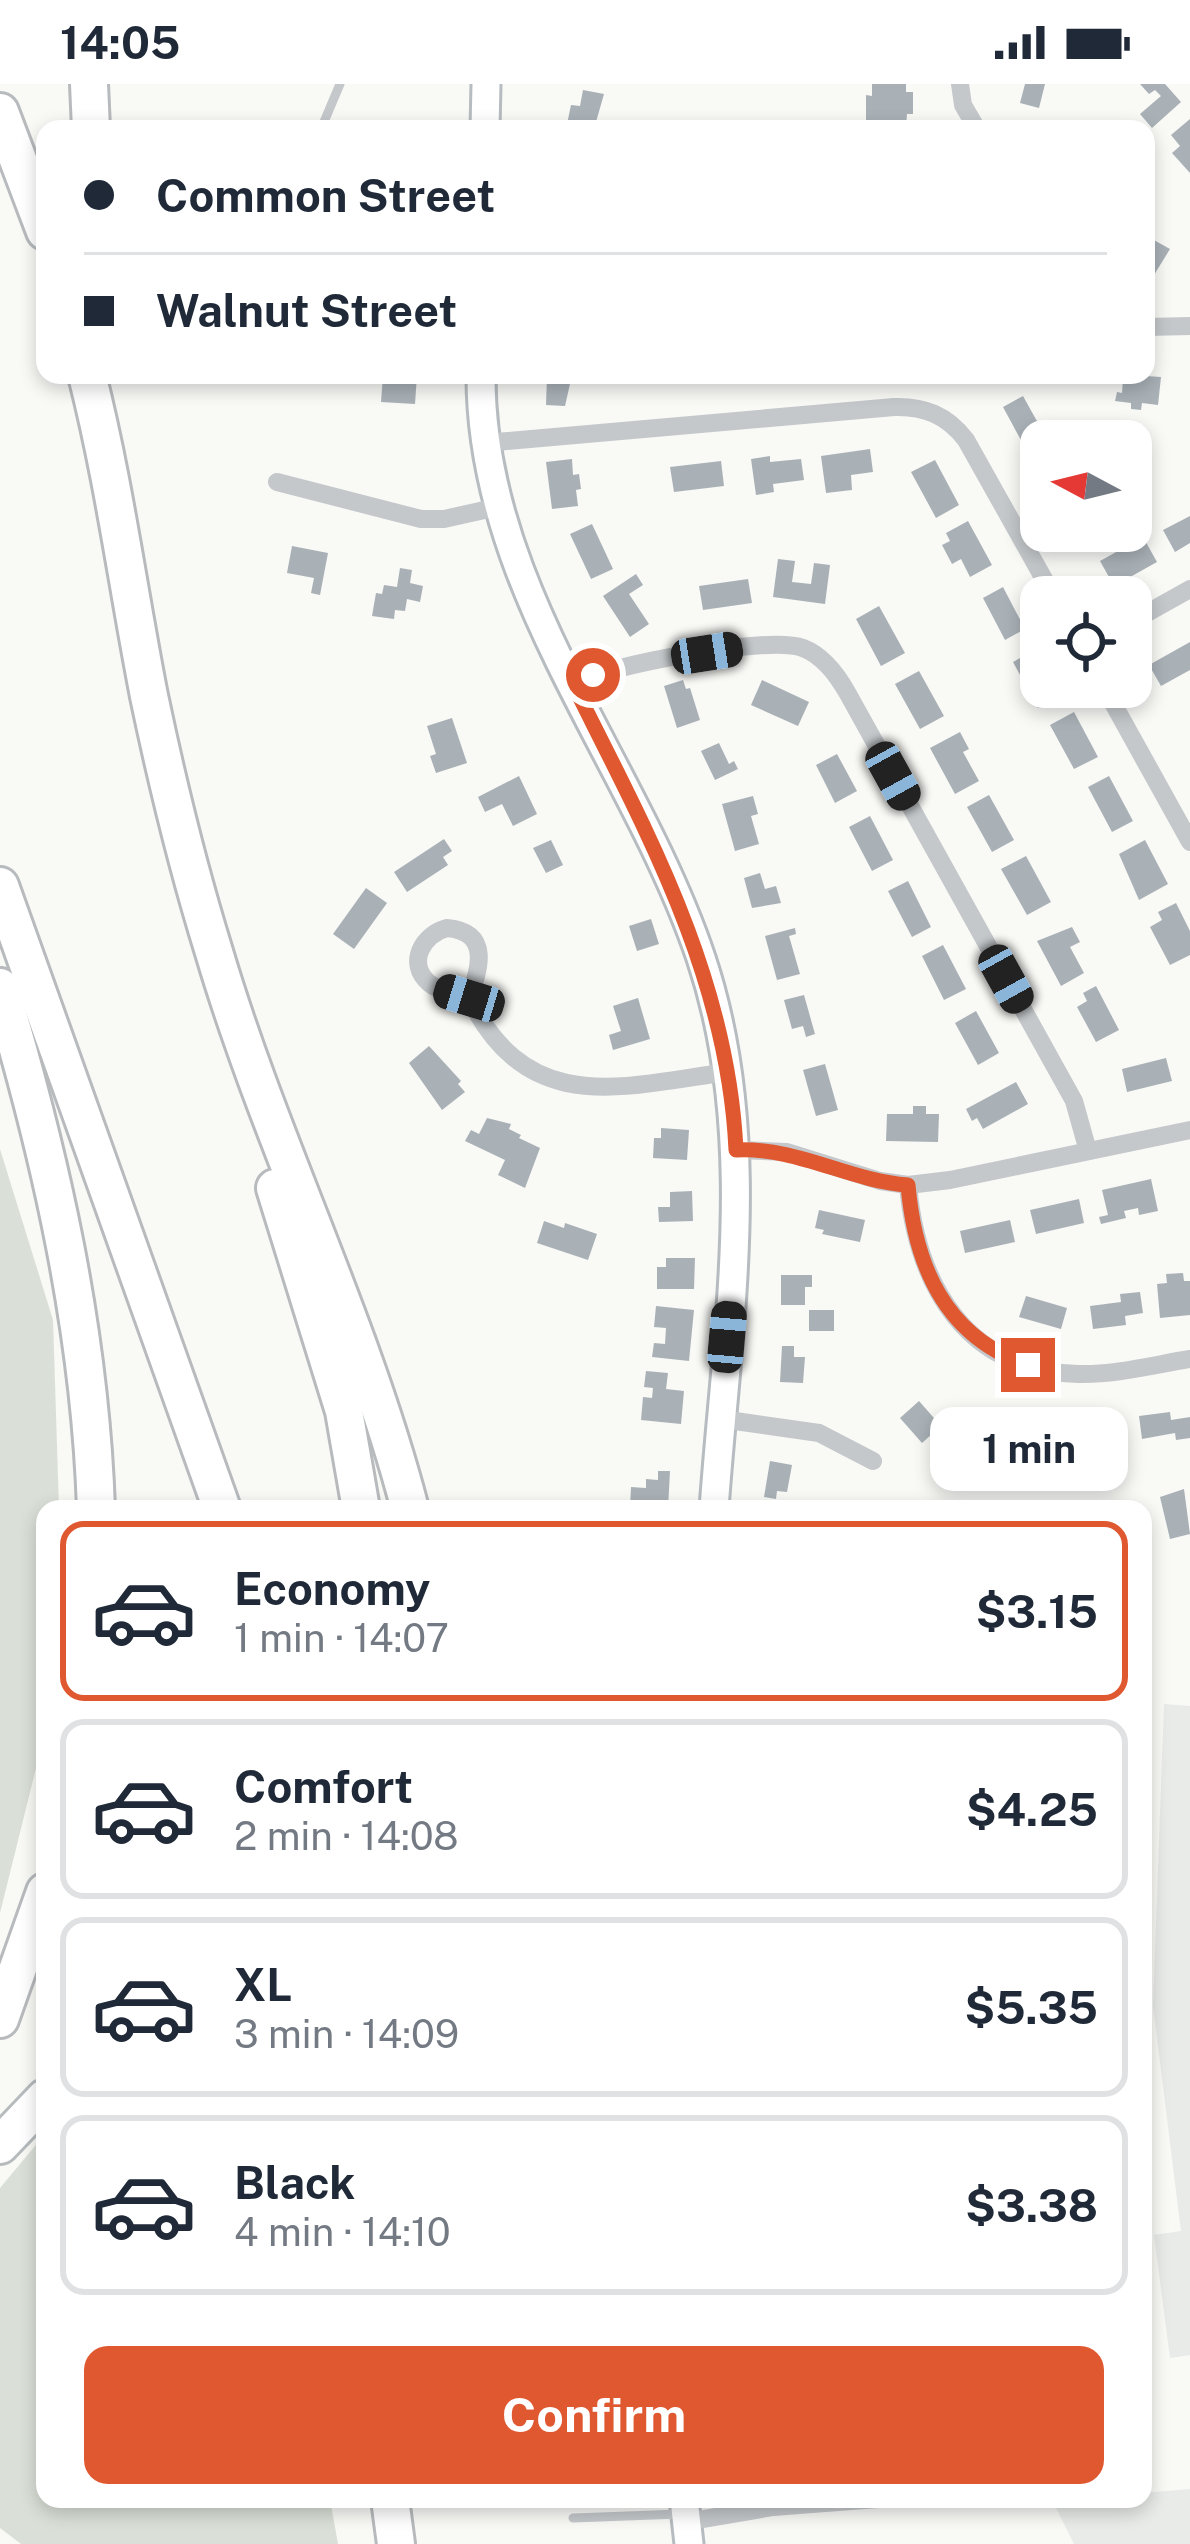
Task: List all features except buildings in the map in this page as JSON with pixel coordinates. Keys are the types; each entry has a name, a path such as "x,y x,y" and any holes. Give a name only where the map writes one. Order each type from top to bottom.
{"highway":[{"path":"89,84 91,120"},
{"path":"0,112 36,207"},
{"path":"89,384 158,735 274,1184 344,1411 359,1500"},
{"path":"107,384 124,554"},
{"path":"0,886 219,1500"},
{"path":"222,981 374,1385 407,1500"},
{"path":"0,987 68,1250 86,1376 95,1500"},
{"path":"0,2019 36,1917"},
{"path":"0,2145 36,2107"},
{"path":"391,2508 396,2544"},
{"path":"412,2508 413,2544"}],"street":[{"path":"485,120 486,84"},
{"path":"960,84 963,105 972,120"},
{"path":"1155,327 1190,326"},
{"path":"482,384 485,443 498,507 519,569 680,903 712,997 728,1072 736,1150 734,1255 716,1500"},
{"path":"485,443 894,407 929,410 965,440 1042,576"},
{"path":"277,482 421,519 498,507"},
{"path":"1152,611 1190,590"},
{"path":"573,684 614,669 767,644 803,648 823,661 848,694 1073,1101 1088,1150"},
{"path":"1116,708 1190,842"},
{"path":"469,998 500,1048 532,1072 559,1083 614,1088 728,1072"},
{"path":"736,1150 787,1152 908,1185 1190,1130"},
{"path":"908,1185 916,1241 930,1280 961,1322 993,1349 1028,1365 1077,1374 1190,1359"},
{"path":"721,1419 819,1433 873,1461"},
{"path":"686,2520 766,2508"}],"lane":[{"path":"324,120 340,84"},
{"path":"573,2518 686,2520"}],"shaded area":[{"path":"0,1149 53,1320 59,1500 36,1500 36,1768 0,1913"},
{"path":"1164,1704 1190,1706 1190,2355 1170,2358 1154,2235 1181,2231 1153,2006"},
{"path":"36,2145 36,2508 332,2508 338,2544 21,2544 0,2528 0,2188"},
{"path":"1190,2489 1190,2544 1074,2544 1056,2508 1152,2508 1152,2492"}],"route":[{"path":"593,675 573,684 664,868 701,958 728,1072 736,1150 787,1152 908,1185 919,1255 943,1301 982,1341 1028,1365"}]}
